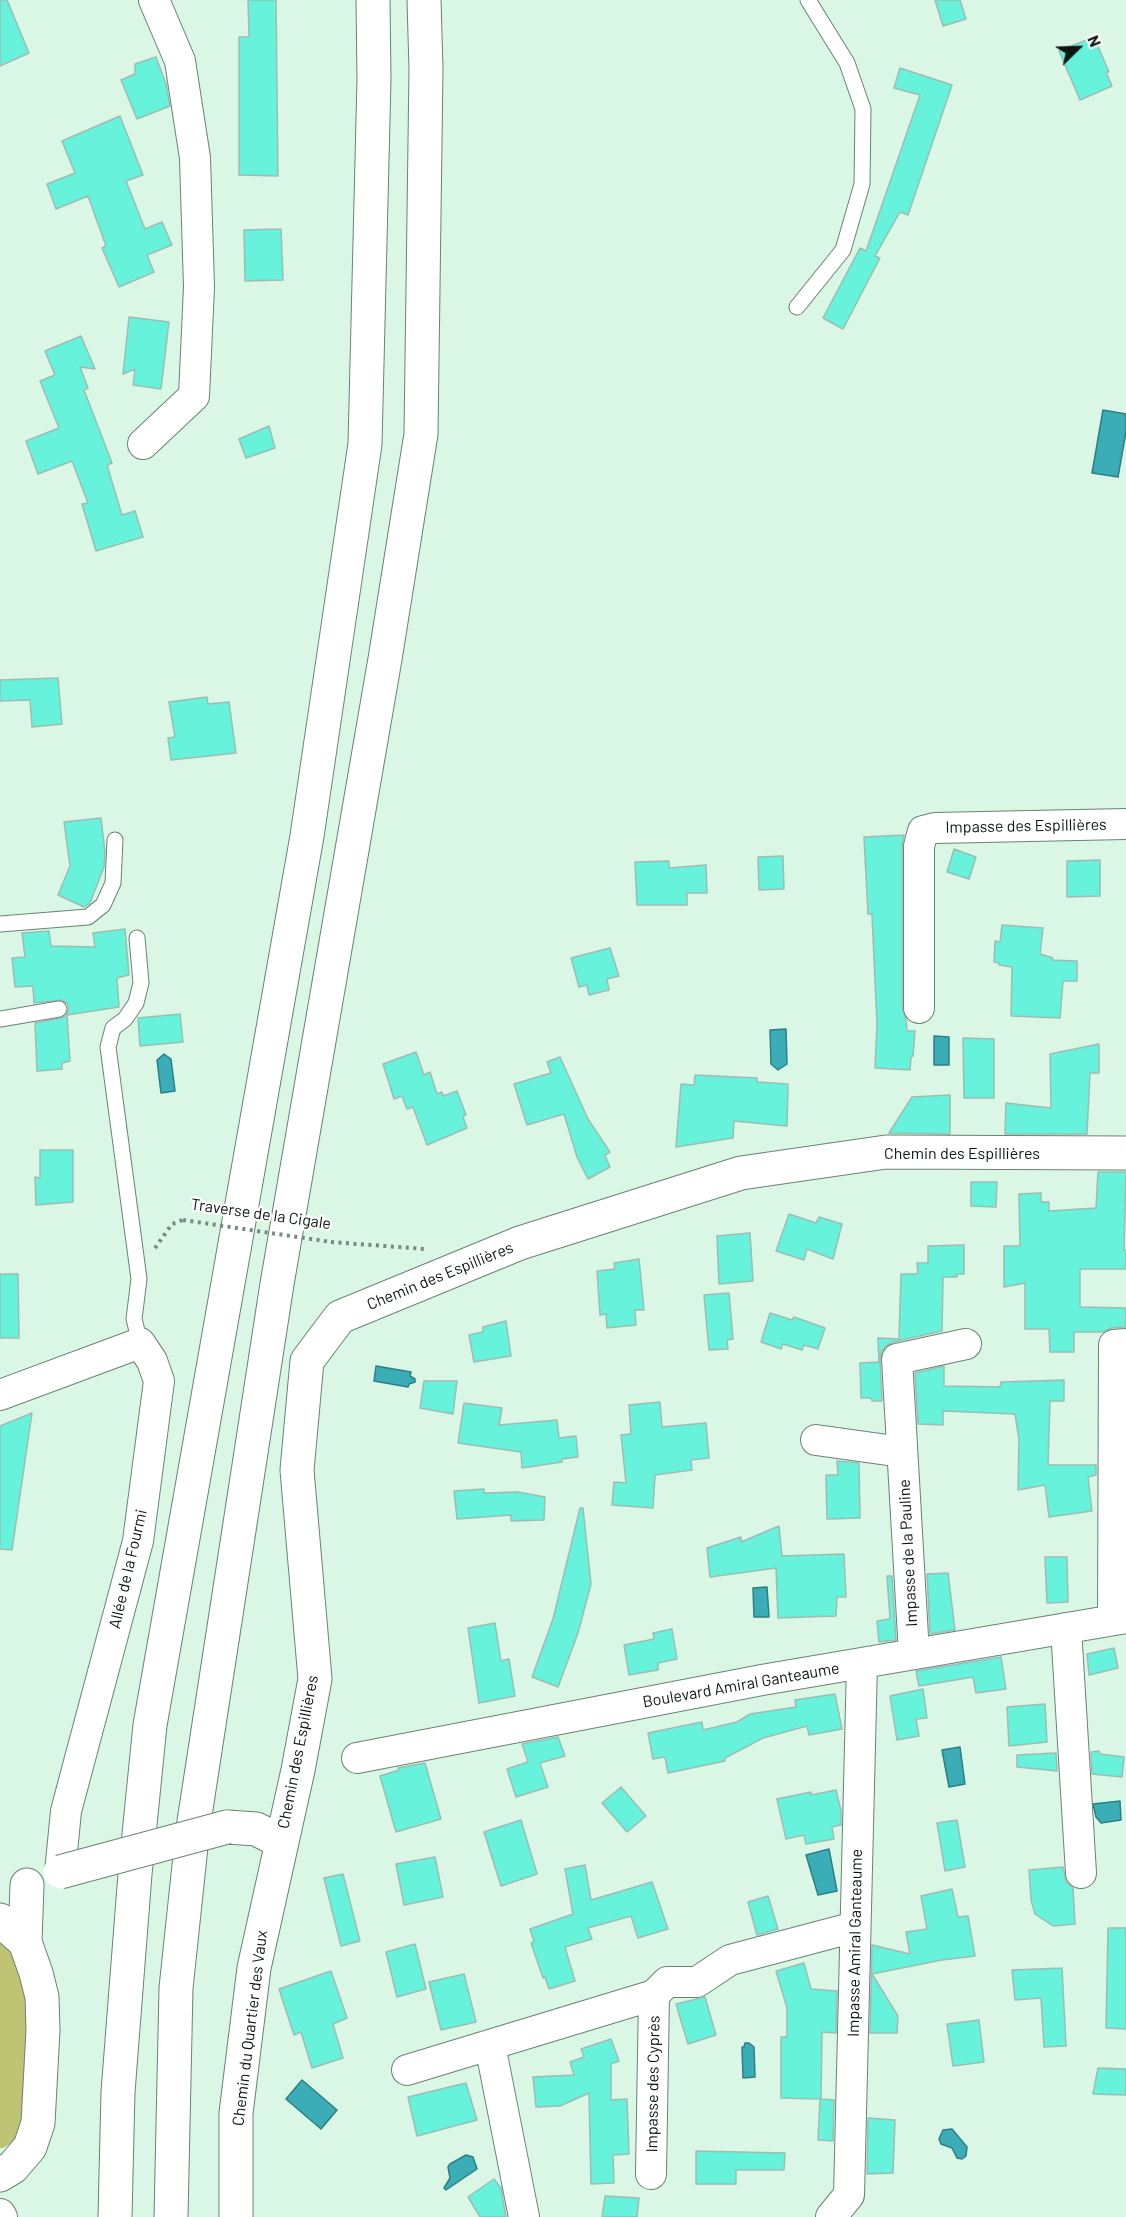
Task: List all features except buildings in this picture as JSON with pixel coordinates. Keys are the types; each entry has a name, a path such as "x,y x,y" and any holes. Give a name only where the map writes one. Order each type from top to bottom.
{"main road":[{"path":"116,2217 118,2092 136,1861 150,1725 307,836 365,444 374,79 373,0"},
{"path":"171,2217 176,1988 191,1844 277,1284 385,659 421,434 426,69 424,0"},
{"name":"Chemin des Espillières","path":"60,1872 227,1827 255,1829 280,1841 298,1770 315,1679 297,1470 307,1361 340,1317 520,1243 741,1173 886,1152 1126,1153"},
{"name":"Chemin du Quartier des Vaux","path":"237,2217 236,2113 254,1968 280,1841"},
{"path":"0,2175 13,2168 30,2147 38,2123 43,2030 42,1996 25,1942 13,1887 60,1872"},
{"path":"0,1920 25,1942"}],"street":[{"path":"143,444 194,396 199,286 195,158 180,61 154,0"},
{"name":"Impasse des Espillières","path":"919,1008 919,846 923,831 935,828 1126,824"},
{"path":"0,1395 140,1343"},
{"name":"Allée de la Fourmi","path":"60,1872 66,1810 138,1541 159,1381 152,1361 140,1343"},
{"name":"Impasse de la Pauline","path":"914,1654 897,1359 966,1344"},
{"path":"1120,1619 1120,1440 1114,1345 1126,1344"},
{"path":"816,1440 902,1452"},
{"name":"Boulevard Amiral Ganteaume","path":"357,1758 762,1680 1120,1619"},
{"path":"1066,1628 1082,1873"},
{"name":"Impasse Amiral Ganteaume","path":"831,2217 849,2195 862,1663"},
{"name":"Impasse des Cyprès","path":"407,2070 654,1995 667,1982 697,1982 730,1960 855,1927"},
{"name":"Impasse des Cyprès","path":"651,2174 654,1995"},
{"path":"490,2045 524,2217"}],"lane":[{"path":"797,307 843,250 862,184 863,109 847,63 808,0"},
{"path":"0,924 88,917 103,905 112,883 115,840"},
{"path":"137,938 141,983 136,1003 124,1019 113,1028 108,1047 139,1279 134,1319 140,1343"},
{"path":"0,1019 59,1010"}],"path":[{"name":"Traverse de la Cigale","path":"139,1279 160,1239 172,1224 183,1220 331,1242 425,1250"}],"green space":[{"path":"0,1937 27,1975 36,2031 19,2139 3,2148 0,2148"}],"water":[{"path":"1103,410 1126,414 1126,432 1118,477 1092,473"},
{"path":"786,1029 787,1064 778,1070 771,1064 770,1030"},
{"path":"934,1036 949,1037 949,1065 934,1065"},
{"path":"164,1054 171,1059 175,1091 161,1093 157,1060"},
{"path":"376,1366 411,1372 410,1376 415,1379 415,1382 409,1384 408,1387 374,1381"},
{"path":"767,1587 769,1617 754,1617 753,1588"},
{"path":"960,1747 965,1784 949,1787 942,1750"},
{"path":"1120,1801 1121,1820 1101,1823 1096,1817 1093,1804"},
{"path":"829,1849 837,1891 818,1895 806,1855"},
{"path":"745,2043 754,2047 755,2077 743,2078 742,2047"},
{"path":"302,2080 337,2110 321,2129 286,2099"},
{"path":"952,2129 967,2147 966,2156 962,2159 957,2158 952,2148 941,2144 939,2139 943,2130"},
{"path":"466,2155 473,2157 477,2169 446,2190 444,2188 450,2178 448,2167"}]}
